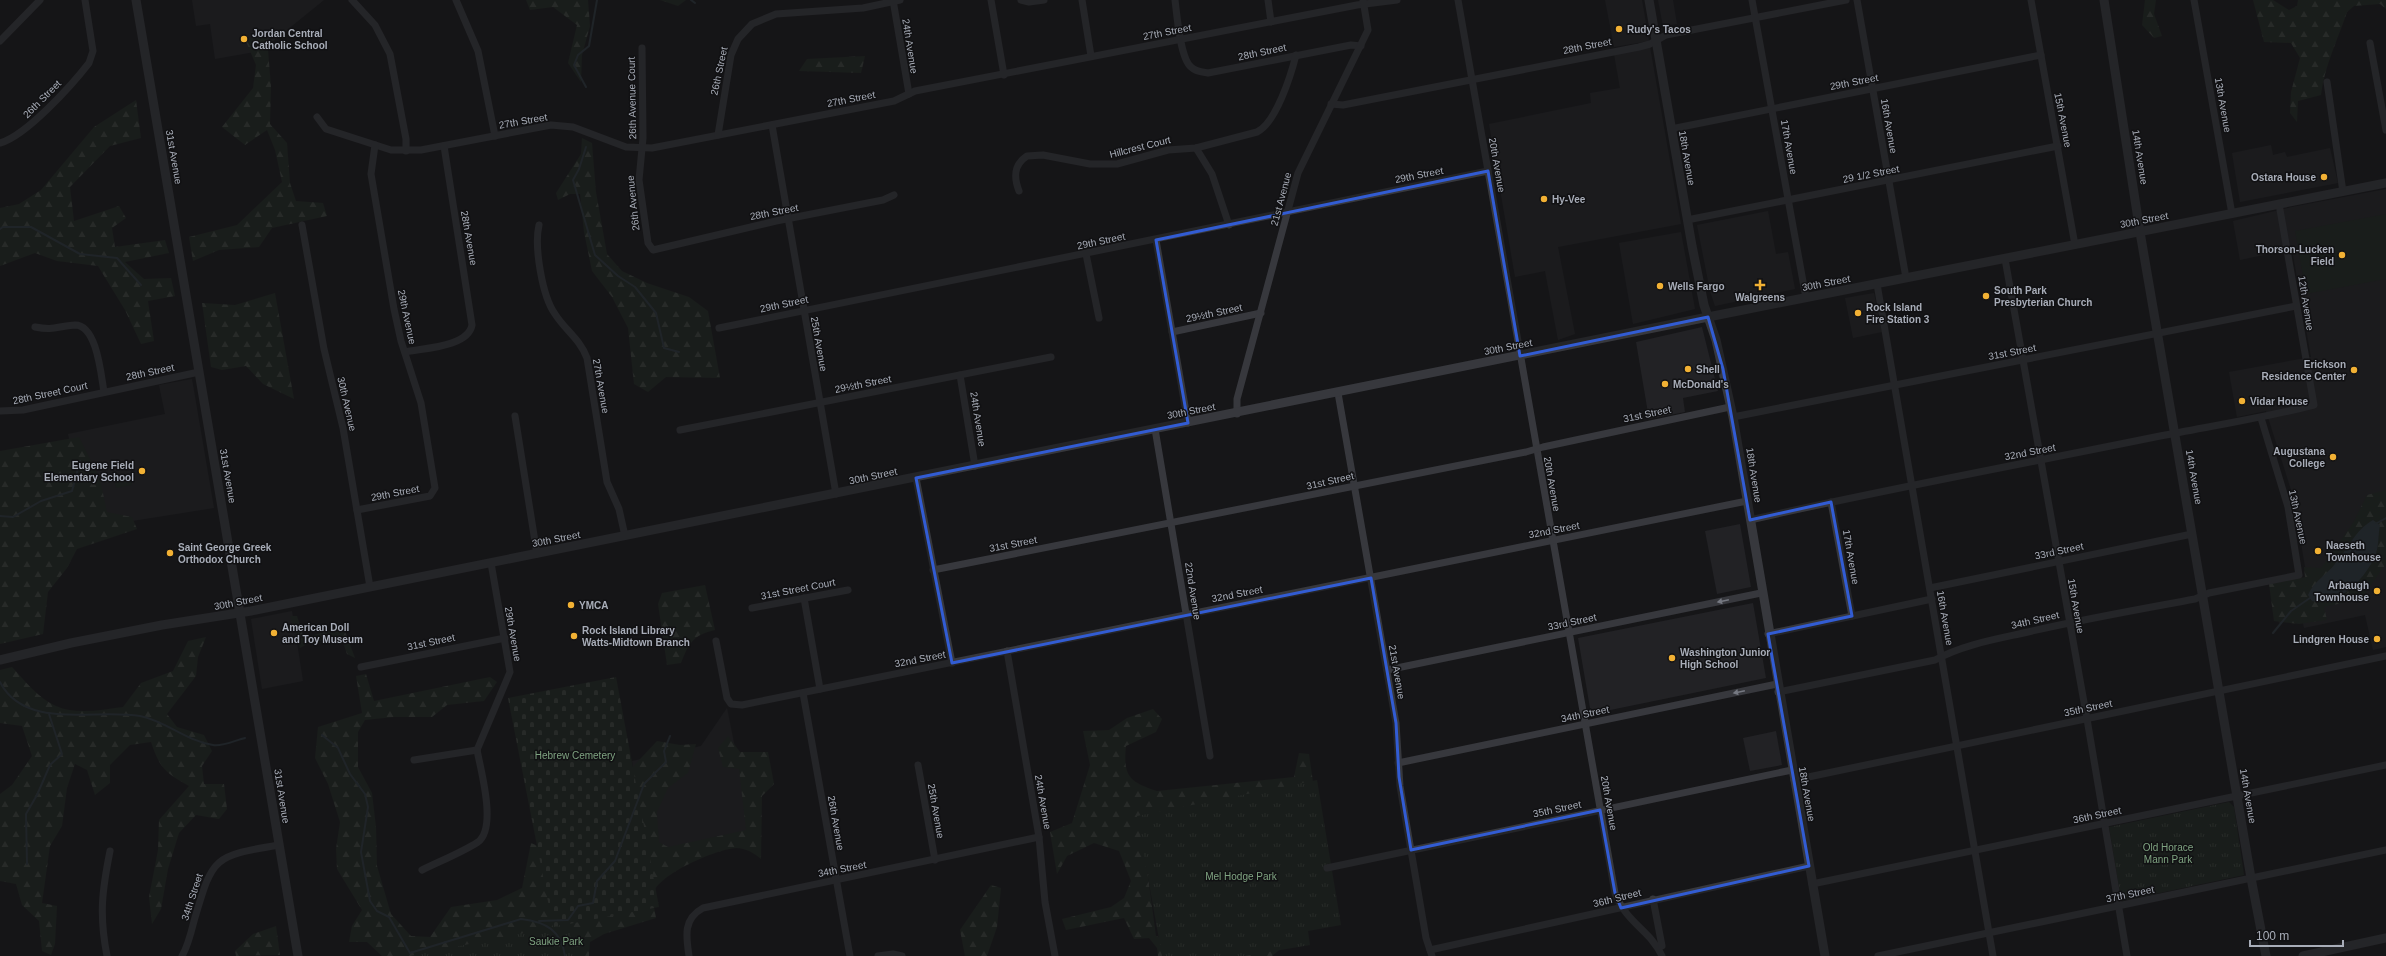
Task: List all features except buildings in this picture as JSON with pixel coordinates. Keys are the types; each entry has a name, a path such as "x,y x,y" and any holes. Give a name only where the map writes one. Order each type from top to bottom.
{"street":[{"path":"0,41 40,0"},
{"name":"26th Street","path":"0,143 13,139 28,126 84,70 91,60 92,44 85,0"},
{"name":"31st Avenue","path":"136,0 298,956"},
{"path":"352,0 375,25 390,54 406,139 406,151"},
{"path":"456,0 478,50 494,136"},
{"name":"26th Street","path":"718,135 731,55 738,39 752,24 776,14 863,8 895,0"},
{"name":"24th Avenue","path":"895,0 909,94"},
{"path":"991,0 1004,75"},
{"path":"1021,0 1029,2 1044,0"},
{"path":"1082,0 1091,56"},
{"path":"1174,0 1181,39"},
{"path":"1268,0 1271,22"},
{"name":"27th Street","path":"317,117 326,129 391,150 406,151 444,146 540,127 561,126 573,127 626,147 642,148 772,125 894,101 909,94 1364,2 1397,0"},
{"name":"20th Avenue","path":"1458,0 1615,893 1621,908 1653,942 1662,956"},
{"name":"18th Avenue","path":"1649,0 1687,220 1708,317 1716,340 1733,417 1761,593 1825,956"},
{"name":"17th Avenue","path":"1752,0 1806,298"},
{"name":"28th Street","path":"1331,104 1343,105 1639,47 1656,41 1666,35 1846,0"},
{"name":"16th Avenue","path":"1857,0 1906,278"},
{"name":"15th Avenue","path":"2031,0 2075,245"},
{"name":"14th Avenue","path":"2104,0 2140,232 2251,878 2266,956"},
{"name":"13th Avenue","path":"2194,0 2232,214"},
{"name":"21st Avenue","path":"1236,414 1236,399 1302,163 1368,30 1364,2"},
{"name":"28th Street","path":"1181,39 1185,56 1193,69 1208,73 1351,45 1361,46"},
{"path":"2370,43 2386,130"},
{"name":"26th Avenue Court","path":"642,48 642,148"},
{"name":"Hillcrest Court","path":"1019,191 1016,182 1016,167 1027,156 1043,155 1086,164 1108,165 1124,163 1168,150 1196,148 1257,132 1264,127 1290,77 1296,55"},
{"name":"29th Street","path":"1671,129 1771,108 2041,56"},
{"path":"2327,82 2343,192"},
{"name":"25th Avenue","path":"772,125 787,219 836,494"},
{"name":"29th Avenue","path":"375,145 371,174 394,309 405,352 421,403 434,481 434,491"},
{"name":"28th Avenue","path":"405,352 458,341 469,334 472,325 472,312 444,146"},
{"name":"29 1/2 Street","path":"1687,220 2058,146"},
{"name":"26th Avenue","path":"642,148 639,169 640,194 649,247 657,251"},
{"path":"1196,148 1212,174 1229,225"},
{"name":"29th Street","path":"719,328 1488,171"},
{"name":"30th Street","path":"0,660 71,643 240,613 537,554 1236,414 1708,317 2386,183"},
{"name":"28th Street","path":"657,251 683,242 883,200 894,195"},
{"name":"12th Avenue","path":"2279,204 2314,405"},
{"name":"30th Avenue","path":"302,225 320,331 343,428 370,587"},
{"name":"27th Avenue","path":"539,225 538,238 547,298 558,319 578,340 587,358 607,482 619,509 625,536"},
{"path":"1156,240 1188,423"},
{"path":"1086,254 1099,318"},
{"name":"15th Avenue","path":"2005,259 2087,719 2127,956"},
{"name":"16th Avenue","path":"1877,284 1993,956"},
{"name":"31st Street","path":"1733,417 2296,306"},
{"name":"29½th Street","path":"1172,332 1260,313"},
{"path":"35,327 51,330 76,325 85,329 94,343 104,392"},
{"name":"29½th Street","path":"680,430 1051,357"},
{"name":"28th Street","path":"104,392 199,372"},
{"name":"24th Avenue","path":"960,375 975,466"},
{"name":"28th Street Court","path":"0,411 24,410 104,392"},
{"name":"21st Avenue","path":"1338,393 1396,723 1400,786 1431,953"},
{"name":"32nd Street","path":"1750,520 1831,502 2175,433 2261,418 2314,405"},
{"name":"31st Street","path":"933,570 1536,449 1730,407"},
{"path":"514,416 537,554"},
{"name":"13th Avenue","path":"2261,418 2286,502 2299,575"},
{"name":"22nd Avenue","path":"1155,429 1188,614 1210,756"},
{"path":"916,478 952,663"},
{"name":"29th Street","path":"357,510 424,497 434,491"},
{"name":"32nd Street","path":"716,640 724,676 725,694 731,704 742,705 1746,501"},
{"name":"17th Avenue","path":"1831,502 1852,616"},
{"name":"33rd Street","path":"1930,588 2192,534"},
{"name":"29th Avenue","path":"477,750 510,672 491,563"},
{"name":"34th Street","path":"1398,763 1585,724 1935,660 1942,656 1991,640 2069,622 2195,599 2202,596 2299,575"},
{"name":"31st Street Court","path":"752,608 848,590"},
{"name":"33rd Street","path":"1387,670 1761,593"},
{"path":"804,598 820,689"},
{"path":"1768,634 1932,599"},
{"name":"31st Street","path":"361,667 505,638"},
{"name":"24th Avenue","path":"1007,651 1039,838 1045,902 1055,956"},
{"name":"35th Street","path":"1327,868 1600,810 1957,745 2386,656"},
{"name":"26th Avenue","path":"804,693 850,956"},
{"path":"414,760 477,750 488,819 486,830 479,841 422,870"},
{"name":"25th Avenue","path":"918,765 935,860"},
{"name":"36th Street","path":"1812,884 2386,765"},
{"name":"34th Street","path":"689,956 687,927 693,915 704,908 1039,838"},
{"name":"34th Street","path":"182,956 204,888 216,865 221,860 234,853 279,845"},
{"name":"37th Street","path":"1878,956 2386,850"},
{"path":"107,956 101,919 101,902 110,851"},
{"name":"36th Street","path":"1431,953 1653,899 1808,866"},
{"path":"1653,899 1662,946"},
{"path":"2303,956 2386,938"},
{"path":"878,956 893,954 902,956"}],"highlighted area":[{"path":"1488,171 1520,356 1708,317 1723,369 1750,520 1831,502 1852,616 1768,634 1809,866 1621,908 1615,893 1600,810 1411,850 1399,777 1396,723 1371,578 952,663 916,478 1188,423 1156,240"}],"shaded area":[{"name":"Jordan Central Catholic School","path":"192,0 324,0 261,51 215,59 210,24 196,26"},
{"path":"1605,0 1642,0 1649,41 1614,47"},
{"path":"1658,0 1673,0 1677,24 1663,26"},
{"path":"1650,47 1681,224 1558,247 1575,334 1558,340 1545,271 1515,277 1489,124 1591,103 1590,93 1620,88 1614,54"},
{"path":"2271,145 2273,155 2285,152 2287,157 2330,148 2338,183 2240,202 2232,153"},
{"name":"Augustana College","path":"2386,189 2386,647 2373,650 2365,615 2304,628 2302,618 2279,623 2272,584 2307,578 2293,496 2266,411 2237,417 2229,372 2311,357 2292,249 2240,260 2233,221 2292,207"},
{"path":"1768,211 1776,254 1788,252 1795,289 1715,306 1710,291 1697,225"},
{"path":"1681,232 1695,309 1633,324 1619,243"},
{"path":"1874,293 1882,332 1853,338 1845,298"},
{"path":"1702,327 1718,391 1683,398 1685,412 1649,419 1636,342"},
{"name":"Eugene Field Elementary School","path":"192,379 214,508 88,528 68,434 165,414 159,385"},
{"path":"2373,520 2380,525 2378,545 2371,565 2365,573 2358,582 2341,596 2322,602 2312,601 2308,595 2313,586 2332,568 2361,529"},
{"path":"1740,524 1751,587 1717,594 1705,531"},
{"name":"Washington Junior High School","path":"1753,603 1766,678 1591,714 1578,638"},
{"path":"292,611 303,681 262,689 251,619"},
{"path":"727,708 752,833 649,852 632,761 701,746"},
{"path":"1776,731 1782,765 1750,771 1743,738"}],"green space":[{"path":"526,0 588,0 590,26 582,55 581,82 568,63 577,25 553,7 530,10"},
{"path":"660,0 686,0 678,6"},
{"path":"2145,0 2156,0 2154,14 2162,36 2154,38 2142,25"},
{"path":"2253,0 2273,0 2289,10 2297,6 2298,0 2386,0 2386,9 2380,4 2354,6 2347,12 2328,64 2321,95 2298,101 2297,122 2290,113 2291,92 2300,58 2291,43 2264,42"},
{"path":"267,37 271,87 270,124 287,143 290,183 296,201 323,203 327,216 272,228 259,247 219,250 193,261 189,237 237,225 282,182 275,150 267,130 245,145 222,127 253,88 256,65 245,39"},
{"path":"865,56 861,73 799,71 807,59"},
{"path":"136,100 141,138 110,146 70,187 74,221 119,206 126,218 112,228 115,247 165,240 169,253 125,262 144,279 171,278 175,296 148,301 154,341 141,344 125,310 98,266 57,261 35,253 0,266 0,208 19,204 41,190 94,127"},
{"path":"582,138 592,143 596,192 607,254 622,271 647,283 689,297 708,311 720,378 666,377 648,392 634,384 628,328 612,297 592,271 584,232 580,194 570,194 558,200 556,193 581,154"},
{"name":"Thorson-Lucken Field","path":"2386,214 2386,279 2306,294 2295,231"},
{"path":"275,293 294,399 263,384 246,366 222,370 211,367 202,303 235,305"},
{"path":"79,437 100,479 107,512 132,517 137,529 77,549 67,568 48,592 43,634 0,644 0,451"},
{"path":"131,477 132,485 116,488 114,480"},
{"path":"2386,490 2386,564 2361,599 2324,607 2327,620 2299,624 2274,621 2269,584 2305,577 2304,567 2321,568 2353,523 2367,495"},
{"path":"705,585 715,630 697,637 689,645 681,663 667,665 658,604 662,593"},
{"path":"290,616 297,616 304,638 343,626 355,658 347,654 341,637 309,643 300,648"},
{"path":"206,637 198,657 196,676 167,714 177,727 204,735 212,751 202,766 204,784 224,784 227,809 219,819 196,815 179,833 168,869 161,909 152,924 149,897 158,850 159,820 189,786 168,773 160,764 151,742 130,745 110,765 110,783 95,795 87,770 75,764 67,788 62,826 50,846 42,903 57,906 55,944 51,955 42,951 39,921 22,905 16,884 0,881 0,794 12,785 32,756 22,726 0,723 0,670 12,667 32,689 44,699 64,709 89,711 123,707 141,683 173,671 188,641"},
{"path":"366,674 374,701 490,677 497,682 484,701 447,705 432,717 394,717 365,720 358,732 358,767 372,793 376,827 377,866 391,914 411,936 430,937 451,907 497,900 522,888 531,843 540,847 627,773 657,741 680,745 696,744 688,773 668,788 657,812 659,842 668,847 746,830 739,769 723,767 718,748 728,736 740,752 768,752 774,784 762,796 761,859 750,851 736,848 727,849 689,864 676,871 657,886 653,894 656,918 604,934 590,942 589,956 382,956 367,942 349,942 352,926 362,910 337,869 336,849 340,822 328,784 315,758 318,727 362,713 356,676"},
{"name":"Hebrew Cemetery","path":"616,677 659,907 553,927 508,698"},
{"path":"1153,709 1162,719 1156,732 1126,746 1125,756 1127,771 1134,781 1157,791 1294,777 1299,753 1309,754 1313,782 1141,824 1156,936 1207,956 1158,956 1157,948 1149,938 1134,939 1124,918 1066,930 1062,919 1111,907 1124,898 1131,881 1119,851 1094,843 1067,856 1057,874 1050,832 1072,823 1090,765 1083,731 1109,730 1127,718"},
{"name":"Mel Hodge Park","path":"1317,780 1341,925 1308,931 1310,945 1244,956 1162,956 1137,816"},
{"name":"Old Horace Mann Park","path":"2229,802 2234,807 2244,875 2121,900 2109,827"},
{"path":"991,885 1001,888 997,927 987,956 965,956 960,930"},
{"name":"Saukie Park","path":"568,923 575,956 410,956 553,927"},
{"path":"276,926 280,955 236,956 235,951 253,934"},
{"path":"1284,946 1272,956 1208,956"}],"waterway":[{"path":"586,87 574,65 578,55 589,46 597,0"},
{"path":"691,0 695,3"},
{"path":"586,147 579,169 573,180 595,255 618,276 635,287 656,313 664,348 679,352"},
{"path":"0,229 3,227 31,227 80,254 117,258 141,285"},
{"path":"0,516 13,517 41,501 72,491 80,461"},
{"path":"2377,523 2386,518"},
{"path":"2273,633 2291,611 2310,598"},
{"path":"0,682 11,697 26,707 44,712 83,715 123,714 140,716 159,722 203,743 213,745 225,744 245,738"},
{"path":"27,864 26,814 37,795 50,765 62,754 49,714"},
{"path":"322,735 338,748 350,774 365,794 368,807 361,852 370,901 377,911 389,917 410,953 521,919 538,922 551,929 560,940 565,956"},
{"path":"539,921 568,920 578,906 593,903 597,881 615,861 644,784 666,762 664,751 670,736"}],"place":[{"name":"Rudy's Tacos","path":"1619,29"},
{"name":"Jordan Central Catholic School","path":"244,39"},
{"name":"Ostara House","path":"2324,177"},
{"name":"Hy-Vee","path":"1544,199"},
{"name":"Thorson-Lucken Field","path":"2342,255"},
{"name":"Walgreens","path":"1760,285"},
{"name":"Wells Fargo","path":"1660,286"},
{"name":"South Park Presbyterian Church","path":"1986,296"},
{"name":"Rock Island Fire Station 3","path":"1858,313"},
{"name":"Shell","path":"1688,369"},
{"name":"Erickson Residence Center","path":"2354,370"},
{"name":"McDonald's","path":"1665,384"},
{"name":"Vidar House","path":"2242,401"},
{"name":"Augustana College","path":"2333,457"},
{"name":"Eugene Field Elementary School","path":"142,471"},
{"name":"Naeseth Townhouse","path":"2318,551"},
{"name":"Saint George Greek Orthodox Church","path":"170,553"},
{"name":"Arbaugh Townhouse","path":"2377,591"},
{"name":"YMCA","path":"571,605"},
{"name":"American Doll and Toy Museum","path":"274,633"},
{"name":"Rock Island Library Watts-Midtown Branch","path":"574,636"},
{"name":"Lindgren House","path":"2377,639"},
{"name":"Washington Junior High School","path":"1672,658"}]}
